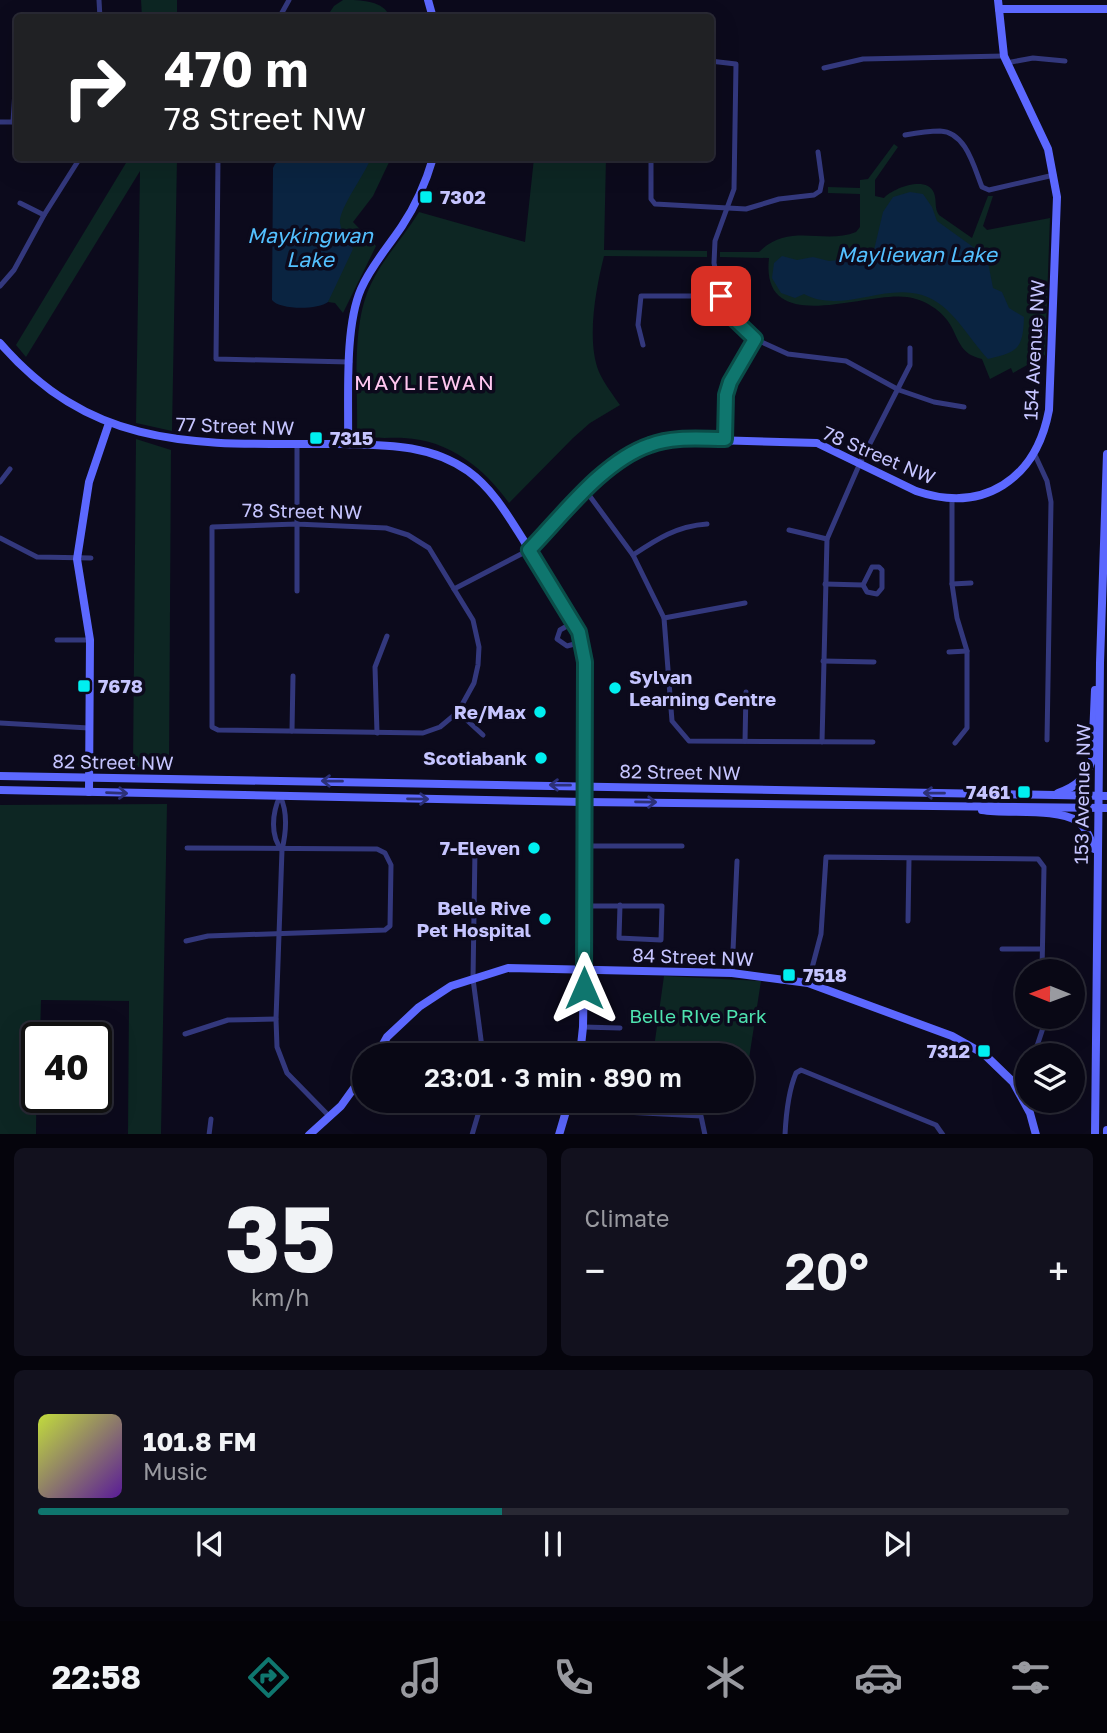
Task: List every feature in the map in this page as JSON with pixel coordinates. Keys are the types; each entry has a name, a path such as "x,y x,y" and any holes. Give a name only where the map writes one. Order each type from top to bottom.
{"street":[{"path":"998,5 1107,9"},
{"name":"154 Avenue NW","path":"998,5 1005,59 1043,137 1054,175 1057,215 1049,410 1044,434 1035,455"},
{"path":"824,68 863,59 1033,58 1065,61"},
{"path":"714,61 736,64 734,189 715,242 713,263 721,296 731,316 755,339 788,354 846,361 899,390 934,402 964,407"},
{"path":"905,135 942,131 952,135 964,145 982,187 989,190 1054,175"},
{"path":"651,161 651,199 655,204 746,209 779,199 814,195 820,191 822,181 818,152"},
{"path":"0,286 14,270 78,161"},
{"path":"218,161 216,359 350,362"},
{"path":"348,444 352,325 361,290 379,257 408,217 424,186 432,161"},
{"path":"20,203 44,215"},
{"path":"643,345 638,325 641,296 721,296"},
{"path":"725,439 726,395 730,382 755,339"},
{"name":"77 Street NW","path":"0,343 19,365 44,386 109,423 153,436 194,442 409,446 452,461 487,487 575,622 582,642 585,662 581,1043"},
{"path":"822,742 827,539 860,463 910,365 910,348"},
{"path":"89,792 90,640 77,559 89,482 109,423"},
{"name":"78 Street NW","path":"292,732 218,730 212,727 212,527 296,524 386,528 408,535 429,548 454,589 529,550 586,491 628,454 652,444 679,439 817,443 916,491 932,497 951,499 977,496 999,487 1025,467 1035,455"},
{"path":"297,444 297,591"},
{"name":"153 Avenue NW","path":"1095,1134 1097,866 1103,796 1100,663 1107,454"},
{"path":"1035,455 1047,481 1051,502 1047,740"},
{"path":"0,482 10,469"},
{"path":"586,491 633,555 664,618 671,721 689,741 873,743"},
{"path":"951,499 952,584 957,618 967,651 967,728 955,743"},
{"path":"633,555 665,533 687,525 706,524"},
{"path":"789,530 827,539"},
{"path":"0,538 37,557 92,558"},
{"path":"872,567 882,570 882,588 877,594 867,592 863,585 872,567"},
{"path":"952,584 971,583"},
{"path":"825,584 863,585"},
{"path":"293,676 292,732 423,733 440,727 458,712 474,683 479,647 473,620 454,589"},
{"path":"664,618 745,603"},
{"path":"575,622 560,630 557,639 567,646 582,642"},
{"path":"377,733 375,667 387,636"},
{"path":"57,640 90,640"},
{"path":"950,652 967,651"},
{"path":"823,661 874,662"},
{"path":"1051,795 1073,787 1088,771 1092,760 1094,699 1100,663"},
{"path":"746,692 746,741"},
{"path":"458,712 483,735"},
{"path":"0,723 89,728"},
{"name":"82 Street NW","path":"0,776 1103,796"},
{"path":"280,781 275,807 274,841 282,850"},
{"name":"82 Street NW","path":"0,790 584,802 1102,808"},
{"path":"279,796 285,807 285,839 282,850 278,933 275,1019 277,1047 284,1069 330,1117"},
{"path":"962,807 999,813 1058,814 1069,817 1088,833 1095,850 1097,866"},
{"path":"584,846 682,846"},
{"path":"186,941 208,936 384,930 390,926 391,865 386,853 377,849 187,848"},
{"path":"475,849 473,979 481,1043"},
{"path":"808,983 821,934 826,857 1038,859 1044,866 1042,959"},
{"path":"908,921 909,859"},
{"path":"732,973 737,861"},
{"path":"584,906 620,905 662,906 661,940 619,938 620,905"},
{"path":"1002,949 1042,949"},
{"name":"84 Street NW","path":"384,1043 419,1007 452,986 508,968 732,973 808,983 951,1036 984,1054 1013,1082 1030,1114 1036,1134"},
{"path":"185,1034 228,1020 275,1019"},
{"path":"583,1027 620,1028"},
{"path":"785,1134 793,1080 801,1070 936,1125 942,1134"},
{"path":"310,1134 330,1117 352,1092"},
{"path":"472,1134 478,1113"},
{"path":"559,1134 566,1113"},
{"path":"665,1113 701,1116 705,1134"},
{"path":"209,1134 211,1119"}],"green space":[{"path":"141,0 177,0 177,14 142,14"},
{"path":"343,0 364,1 377,4 388,14 329,14"},
{"path":"894,144 898,147 875,180 875,196 884,198 902,187 924,185 934,193 939,215 972,238 988,196 993,196 983,226 987,230 1050,218 1045,355 1013,373 1011,368 990,379 982,359 965,351 948,321 926,303 907,297 888,297 819,306 797,304 781,297 771,283 769,258 720,257 720,252 759,252 782,238 856,232 860,227 860,194 828,193 828,187 860,188 860,180 868,179"},
{"path":"127,161 177,161 172,431 136,423 140,171 26,357 16,345"},
{"path":"356,161 390,161 373,196 353,222 376,246 343,313 335,303 328,302 340,254 333,221"},
{"path":"534,161 606,161 604,250 707,251 707,257 604,256 595,298 593,345 599,372 620,405 590,423 573,438 509,503 477,468 450,450 420,440 376,438 360,434 357,430 358,336 371,284 381,265 419,212 525,242"},
{"path":"136,439 171,450 169,767 133,767"},
{"path":"167,804 161,1134 128,1134 129,1001 41,1000 40,1022 21,1022 21,1113 36,1113 36,1134 0,1134 0,805"},
{"name":"Belle RIve Park","path":"664,976 761,981 751,1043 655,1043"}],"water":[{"name":"Maykingwan Lake","path":"280,161 369,161 341,217 342,230 353,249 328,302 323,305 299,308 282,306 272,300 275,164"},
{"name":"Mayliewan Lake","path":"910,192 923,194 937,221 987,257 993,288 1002,292 1009,308 1024,317 1020,343 1012,351 988,359 951,314 933,299 922,295 893,293 833,301 804,294 795,298 781,293 772,278 774,263 782,256 797,260 813,257 829,261 866,257 874,250 883,212 893,197"}],"place":[{"name":"7302","path":"426,197"},
{"name":"7315","path":"316,438"},
{"name":"7678","path":"84,686"},
{"name":"Sylvan Learning Centre","path":"615,688"},
{"name":"Re/Max","path":"540,712"},
{"name":"Scotiabank","path":"541,758"},
{"name":"7461","path":"1024,792"},
{"name":"7-Eleven","path":"534,848"},
{"name":"Belle Rive Pet Hospital","path":"545,919"},
{"name":"7518","path":"789,975"},
{"name":"7312","path":"984,1051"}],"district":[{"name":"MAYLIEWAN","path":"425,383"}],"route":[{"path":"584,988 585,662 575,622 529,550 606,471 628,454 652,444 679,439 725,439 726,395 730,382 755,339 731,316 721,296"}]}
